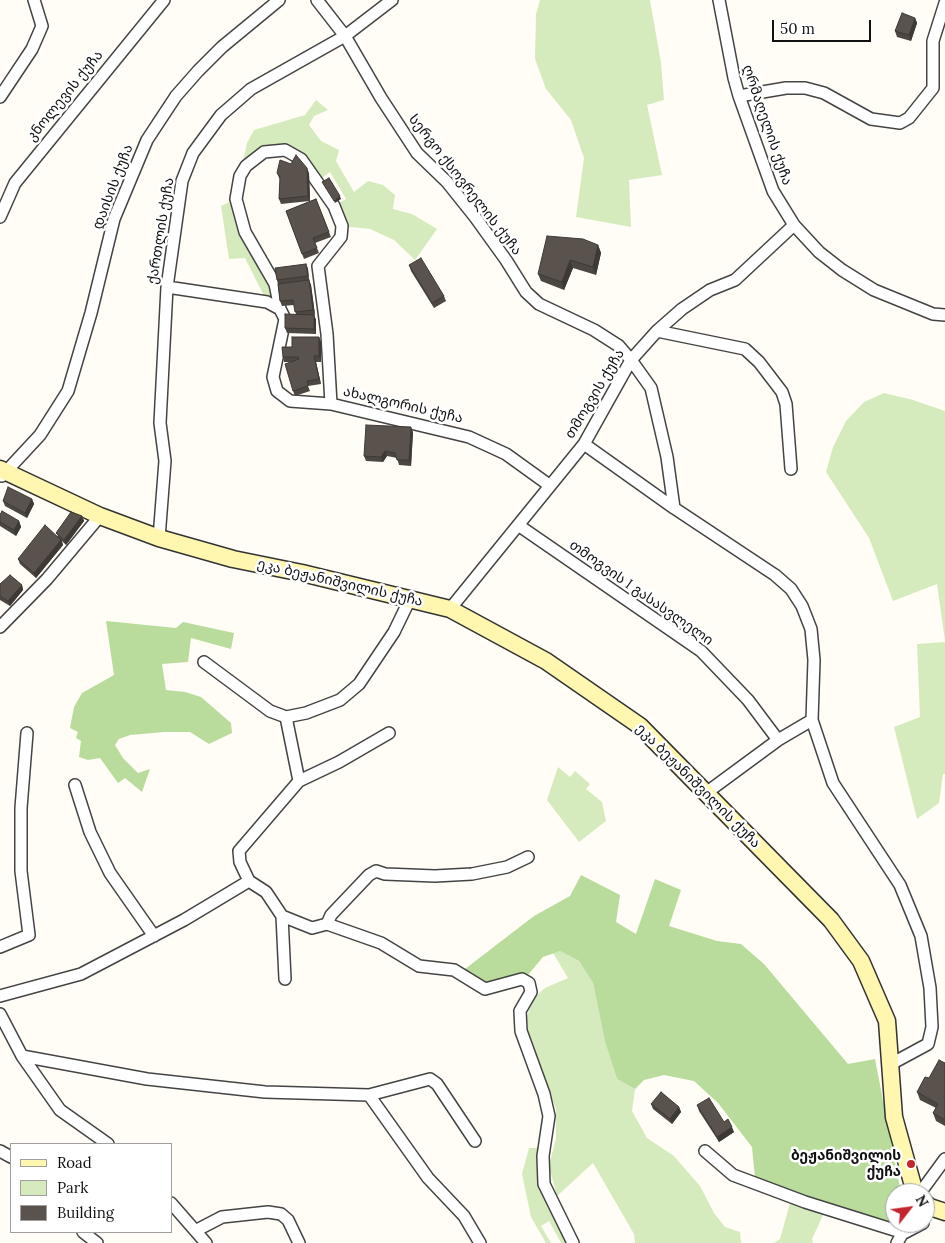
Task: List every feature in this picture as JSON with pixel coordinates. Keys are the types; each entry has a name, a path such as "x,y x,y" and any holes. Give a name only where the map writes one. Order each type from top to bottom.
{"street":[{"path":"0,97 32,50 42,26 34,0"},
{"name":"კნოლევის ქუჩა","path":"0,217 15,183 164,0"},
{"name":"დაისის ქუჩა","path":"2,473 40,435 68,391 91,312 114,219 147,140 176,96 198,71 222,47 279,0"},
{"name":"სერგო ქსოვრელის ქუჩა","path":"317,0 345,36 381,98 418,153 447,182 475,217 526,292 539,304 594,330 619,346 651,388 667,457 674,508"},
{"name":"ქართლის ქუჩა","path":"159,538 166,461 160,423 168,287 182,181 194,153 221,115 251,89 345,36 392,0"},
{"name":"ღრმაღელის ქუჩა","path":"719,0 734,78 772,191 794,225 819,252 842,270 874,290 933,314 945,315"},
{"path":"740,96 786,88 805,88 824,93 871,119 900,123 909,118 933,88 933,41 945,3"},
{"name":"ახალგორის ქუჩა","path":"280,309 275,284 245,232 236,199 240,176 246,166 264,152 284,150 301,159 334,206 342,226 341,237 318,266 327,334 331,404 470,437 506,454 549,485"},
{"name":"თმოგვის ქუჩა","path":"450,609 584,444 631,360 657,331 682,309 710,290 735,280 794,225"},
{"path":"168,287 267,302 280,309 285,318 273,377 276,391 290,401 331,404"},
{"path":"657,331 745,349 759,362 782,392 786,404 790,469"},
{"path":"584,444 674,508 775,575 791,589 802,606 811,629 814,660 812,720 834,783 900,885 921,936 930,988 932,1027 928,1044 891,1064"},
{"name":"ეკა ბეჟანიშვილის ქუჩა","path":"2,473 100,516 159,538 233,559 450,609 546,661 640,726 831,920 861,961 887,1021 894,1118 913,1183"},
{"path":"0,627 47,580 100,516"},
{"name":"თმოგვის I გასასვლელი","path":"518,525 702,650 748,700 778,740"},
{"path":"204,662 270,711 286,717 306,713 340,700 359,684 394,632 410,599"},
{"path":"286,717 300,781"},
{"path":"706,793 778,740 812,720"},
{"path":"0,946 29,935 21,872 21,808 27,733"},
{"path":"285,979 282,916 266,892 249,881 240,862 239,851 300,781 339,762 389,733"},
{"path":"75,785 90,832 110,873 154,936"},
{"path":"327,924 331,915 369,875 376,871 386,874 435,876 472,874 507,867 528,857"},
{"path":"0,996 81,974 154,936 249,881"},
{"path":"282,916 312,928 327,924 381,943 419,966 454,970 486,989 522,980 528,983 531,992 520,1011 521,1031 544,1094 549,1116 543,1156 544,1184 572,1243"},
{"path":"0,1014 22,1056 60,1110 107,1143"},
{"path":"22,1056 148,1079 265,1092 369,1096 430,1079 437,1084 475,1141"},
{"path":"369,1096 428,1178 464,1216 480,1243"},
{"path":"705,1151 733,1175 806,1202 885,1223"},
{"path":"927,1183 945,1159"},
{"path":"172,1204 197,1230 206,1243"},
{"path":"197,1230 222,1217 268,1212 281,1214 288,1220 299,1243"},
{"path":"83,1233 97,1243"}],"green space":[{"path":"540,0 650,0 661,63 664,100 647,105 662,175 629,180 631,227 576,217 584,158 571,120 546,89 535,59 536,14"},
{"path":"316,100 328,110 314,116 309,125 321,141 339,150 336,161 354,192 368,181 383,185 395,195 393,209 412,214 437,229 415,260 394,240 370,229 342,226 334,206 346,199 330,172 318,181 285,150 264,152 240,176 247,143 254,130 305,115"},
{"path":"236,199 279,297 267,302 245,258 229,259 221,206"},
{"path":"884,393 945,411 945,641 937,584 893,601 869,538 826,472 833,447 846,421 864,402"},
{"path":"106,621 176,628 183,622 234,633 231,649 191,638 188,662 162,664 166,690 185,692 201,697 231,723 232,733 209,744 190,732 130,735 119,739 115,745 123,758 138,773 150,769 142,792 125,778 118,783 100,758 88,760 79,757 81,741 76,738 78,732 70,728 74,707 82,693 114,675"},
{"path":"945,642 945,774 943,774 939,803 917,819 894,727 920,717 917,644"},
{"path":"558,767 570,777 575,771 590,784 586,789 602,802 606,821 579,842 547,800"},
{"path":"581,875 620,895 616,922 636,934 655,879 681,890 669,926 717,941 741,944 764,964 848,1064 875,1059 899,1183 885,1183 885,1222 798,1195 755,1178 752,1147 718,1103 694,1081 664,1075 644,1080 635,1089 617,1079 605,1042 593,983 579,961 560,951 543,957 528,975 486,987 465,969 534,916 570,896"},
{"path":"560,951 579,961 593,983 605,1042 617,1079 635,1089 632,1111 647,1138 674,1156 700,1186 714,1213 725,1227 740,1232 741,1243 635,1243 634,1234 593,1163 557,1196 549,1166 556,1138 556,1109 528,1031 527,1016 534,998 545,988 568,978 553,953"},
{"path":"529,1148 537,1148 537,1171 542,1189 568,1243 561,1243 549,1221 541,1226 551,1243 546,1243 531,1217 522,1174"},
{"path":"790,1203 823,1215 812,1239 813,1243 774,1243 780,1239"}],"building":[{"path":"902,13 915,18 909,35 895,31"},
{"path":"296,155 307,168 308,196 279,199 280,177 277,173 280,160 291,164"},
{"path":"329,178 340,196 334,201 322,182"},
{"path":"316,199 329,232 313,238 317,248 302,254 286,211"},
{"path":"547,236 583,239 598,245 593,267 570,260 562,282 538,274"},
{"path":"421,258 444,296 432,303 409,265"},
{"path":"306,264 308,276 277,280 275,268"},
{"path":"309,280 313,310 295,312 293,300 280,301 278,284"},
{"path":"285,314 314,315 314,329 285,328"},
{"path":"292,337 319,337 319,356 314,356 319,379 307,381 308,386 293,391 285,364 299,359 298,357 283,357 282,347 292,347"},
{"path":"366,425 411,427 409,460 397,460 395,453 385,451 381,457 364,456"},
{"path":"8,487 32,499 25,513 3,501"},
{"path":"2,511 19,521 14,530 0,522"},
{"path":"71,512 82,516 64,540 56,533"},
{"path":"45,525 61,540 34,573 18,559"},
{"path":"10,575 22,585 8,601 0,596 0,584"},
{"path":"939,1060 945,1063 945,1120 933,1113 938,1104 917,1092 925,1077 929,1078"},
{"path":"661,1092 679,1107 670,1119 651,1104"},
{"path":"709,1098 724,1122 728,1119 732,1127 717,1137 697,1105"}],"place":[{"name":"ბეჟანიშვილის ქუჩა","path":"911,1164"}]}
